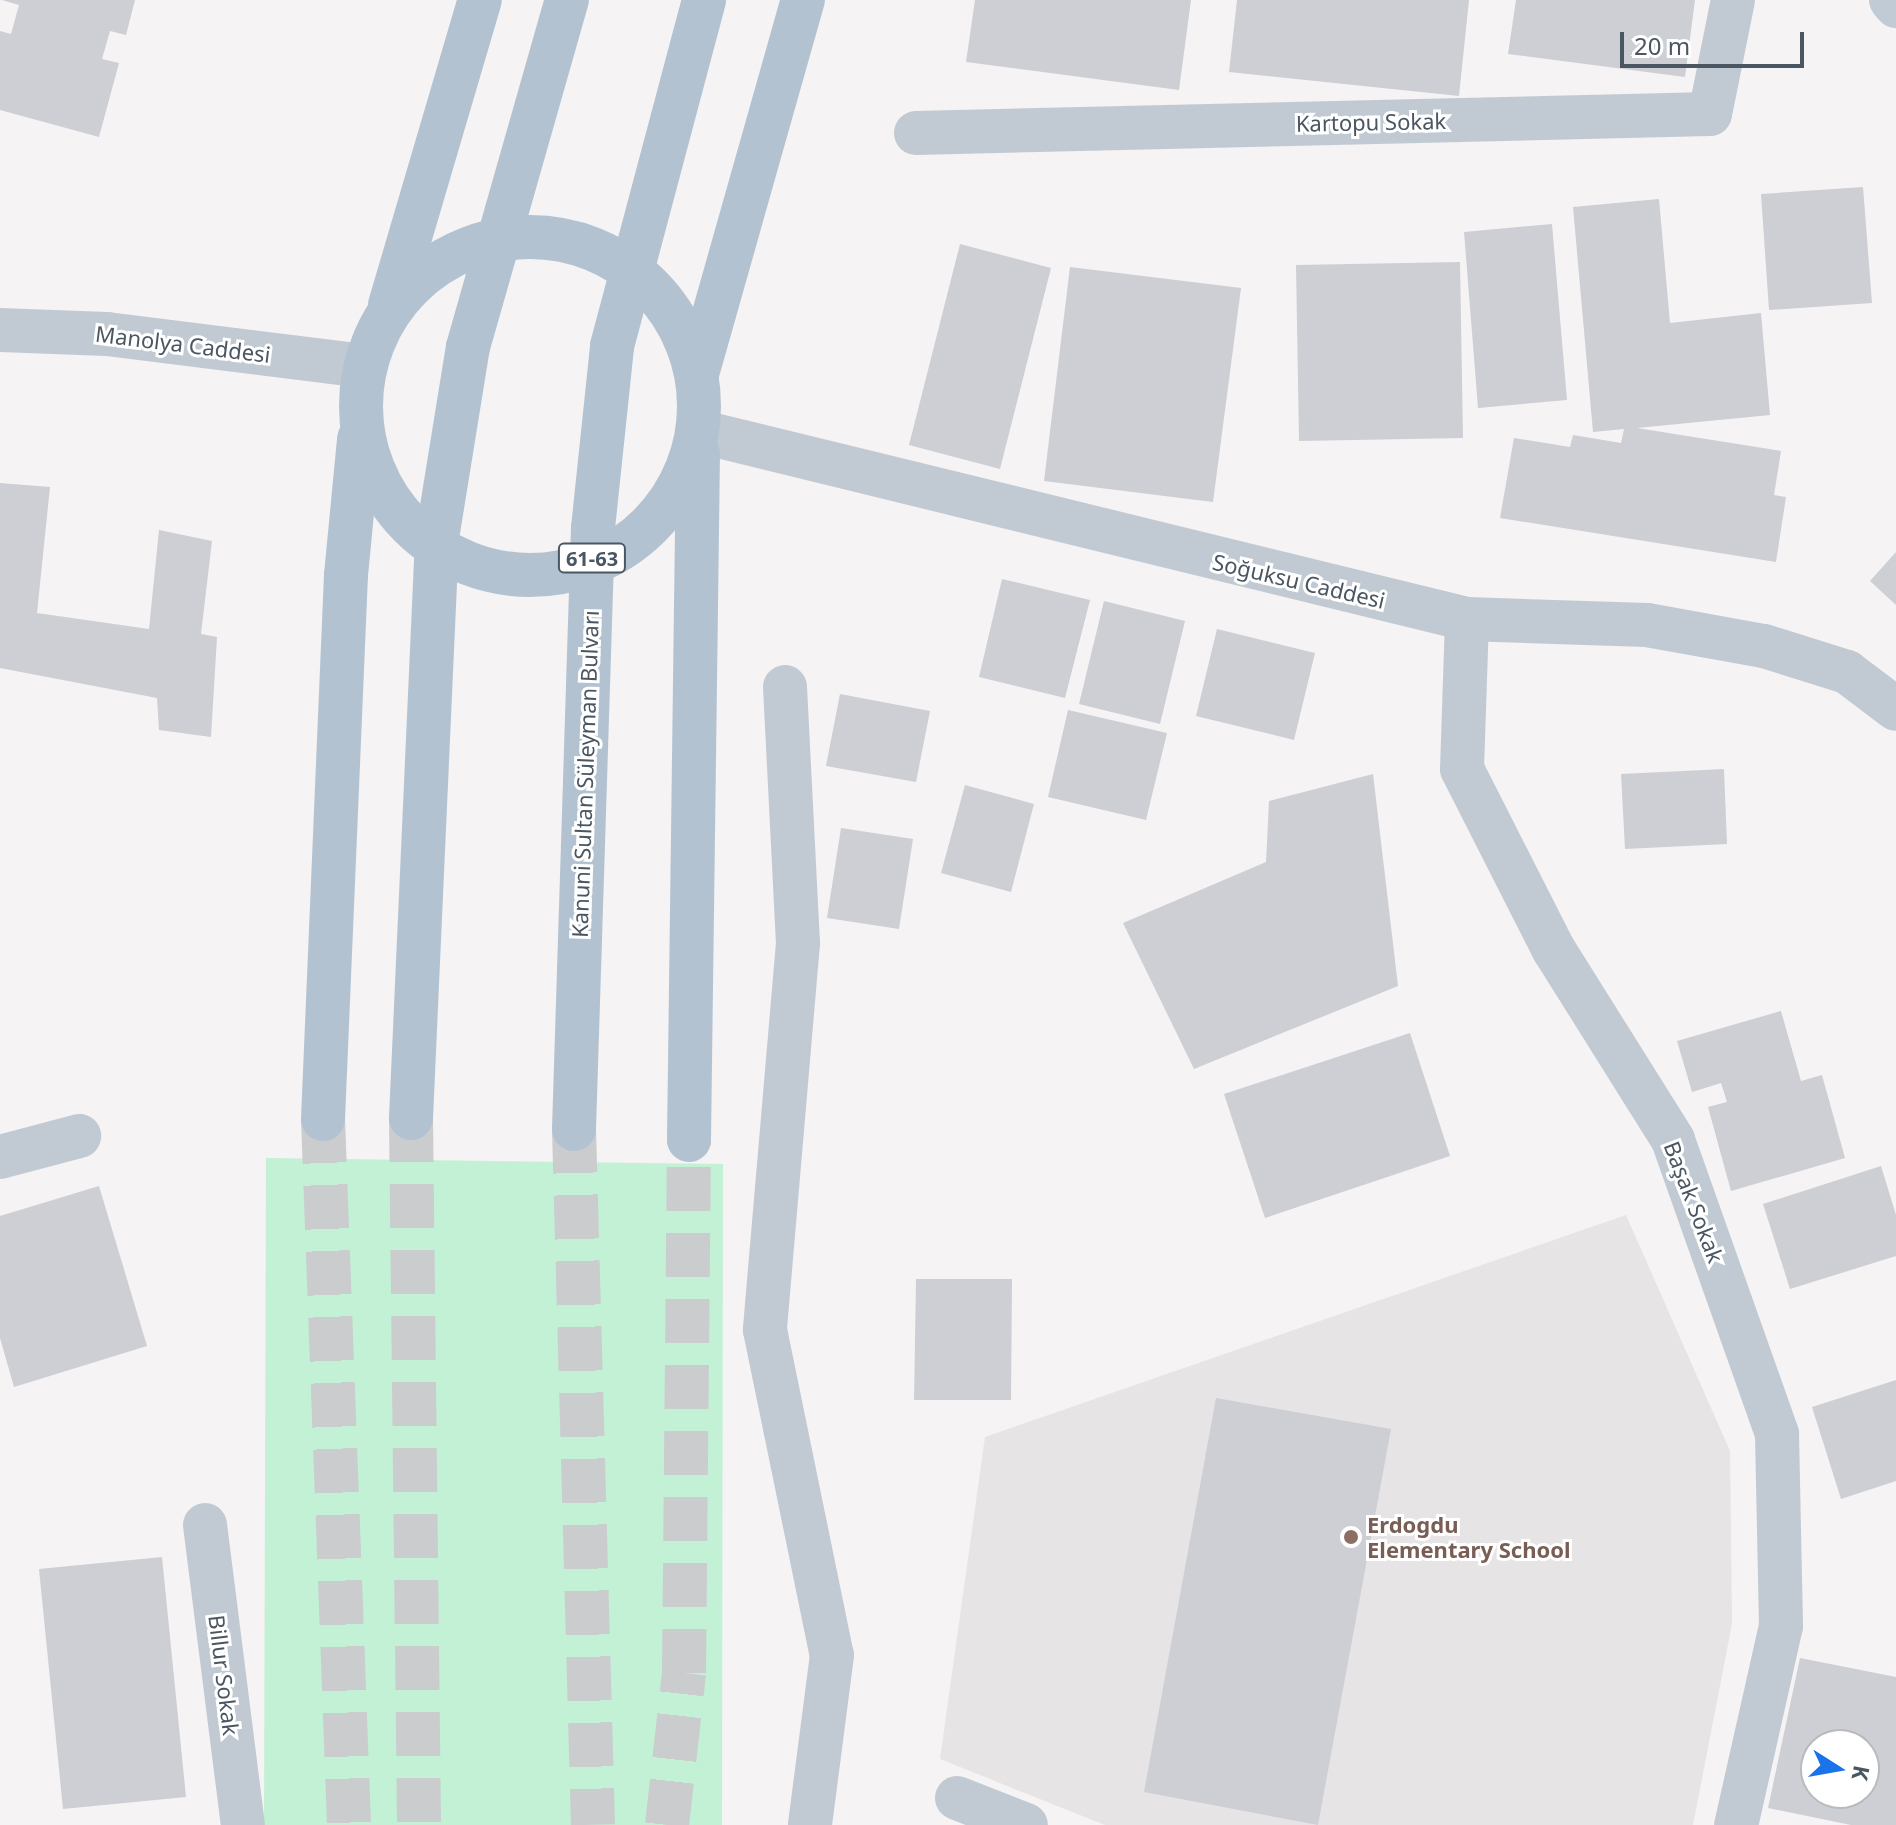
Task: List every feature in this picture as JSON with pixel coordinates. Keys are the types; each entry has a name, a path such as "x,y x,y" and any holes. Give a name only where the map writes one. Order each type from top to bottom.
{"main road":[{"name":"61-63","path":"323,1119 346,575 365,366 387,313 480,0"},
{"path":"411,1118 437,538 468,347 567,0"},
{"name":"Kanuni Sultan Süleyman Bulvarı","path":"574,1129 593,528 612,346 704,0"},
{"name":"61-63","path":"689,1140 697,374 803,0"},
{"path":"1891,0 1896,6"},
{"name":"61-63","path":"387,313 427,271 477,243 535,235 577,243 640,275 677,319 697,374"},
{"name":"61-63","path":"361,421 375,474 404,520 447,554 498,574 553,575 605,559 649,527 682,483 698,431"}],"street":[{"name":"Kartopu Sokak","path":"916,133 1710,114 1733,0"},
{"name":"Manolya Caddesi","path":"0,330 107,334 365,366"},
{"name":"Soğuksu Caddesi","path":"698,431 1467,619 1647,625 1764,646 1847,672 1896,709"},
{"name":"Başak Sokak","path":"1467,619 1462,769 1554,950 1673,1140 1777,1434 1781,1626 1736,1825"},
{"path":"785,687 798,943 765,1330 832,1655 810,1825"},
{"path":"0,1157 79,1136"},
{"name":"Billur Sokak","path":"205,1525 243,1825"},
{"path":"957,1798 1026,1825"}],"shaded area":[{"name":"Erdogdu Elementary School","path":"1626,1215 1730,1451 1732,1624 1693,1825 1105,1825 940,1759 985,1437"}],"green space":[{"path":"266,1158 723,1164 722,1825 264,1825"}],"building":[{"path":"2,0 135,0 126,35 110,31 102,59 119,63 99,137 0,110 0,31 11,34 19,5"},
{"path":"975,0 1191,0 1179,90 966,62"},
{"path":"1237,0 1469,0 1459,96 1229,72"},
{"path":"1516,0 1695,0 1685,77 1508,54"},
{"path":"1863,187 1872,303 1769,310 1761,194"},
{"path":"1659,199 1670,323 1761,313 1770,415 1637,428 1781,451 1774,495 1786,497 1776,562 1500,518 1514,438 1570,447 1573,435 1621,443 1624,429 1593,432 1573,207"},
{"path":"1552,224 1567,400 1478,408 1464,232"},
{"path":"960,244 1051,268 1000,469 909,445"},
{"path":"1460,262 1463,438 1299,441 1296,265"},
{"path":"1070,267 1241,288 1213,502 1044,481"},
{"path":"0,483 50,487 37,613 149,629 159,530 212,541 201,634 217,637 211,737 159,730 157,698 0,668"},
{"path":"1896,552 1896,605 1870,581"},
{"path":"1002,579 1090,600 1065,698 979,677"},
{"path":"1104,601 1185,621 1160,724 1079,704"},
{"path":"1217,629 1315,653 1294,740 1196,716"},
{"path":"840,694 930,711 916,782 826,766"},
{"path":"1068,710 1167,733 1146,820 1048,797"},
{"path":"1724,769 1727,844 1625,849 1621,774"},
{"path":"1373,774 1398,986 1194,1069 1123,923 1266,862 1269,801"},
{"path":"965,785 1034,804 1011,892 941,873"},
{"path":"841,828 913,839 899,929 827,918"},
{"path":"1781,1011 1801,1081 1822,1075 1845,1158 1731,1191 1708,1107 1727,1102 1721,1083 1692,1092 1677,1041"},
{"path":"1410,1033 1450,1156 1265,1218 1224,1094"},
{"path":"1881,1166 1896,1215 1896,1256 1790,1289 1763,1204"},
{"path":"99,1186 147,1346 14,1387 0,1338 0,1216"},
{"path":"916,1279 1012,1279 1011,1400 914,1400"},
{"path":"1896,1380 1896,1481 1841,1499 1812,1407"},
{"path":"1216,1398 1391,1429 1318,1825 1144,1792"},
{"path":"162,1557 186,1797 63,1809 39,1569"},
{"path":"1800,1658 1896,1677 1896,1825 1851,1825 1768,1808"}],"tunnel":[{"path":"411,1118 419,1825"},
{"path":"323,1119 349,1825"},
{"path":"574,1129 593,1825"},
{"path":"667,1825 684,1673 689,1140"}],"place":[{"name":"Erdogdu Elementary School","path":"1351,1537"}]}
